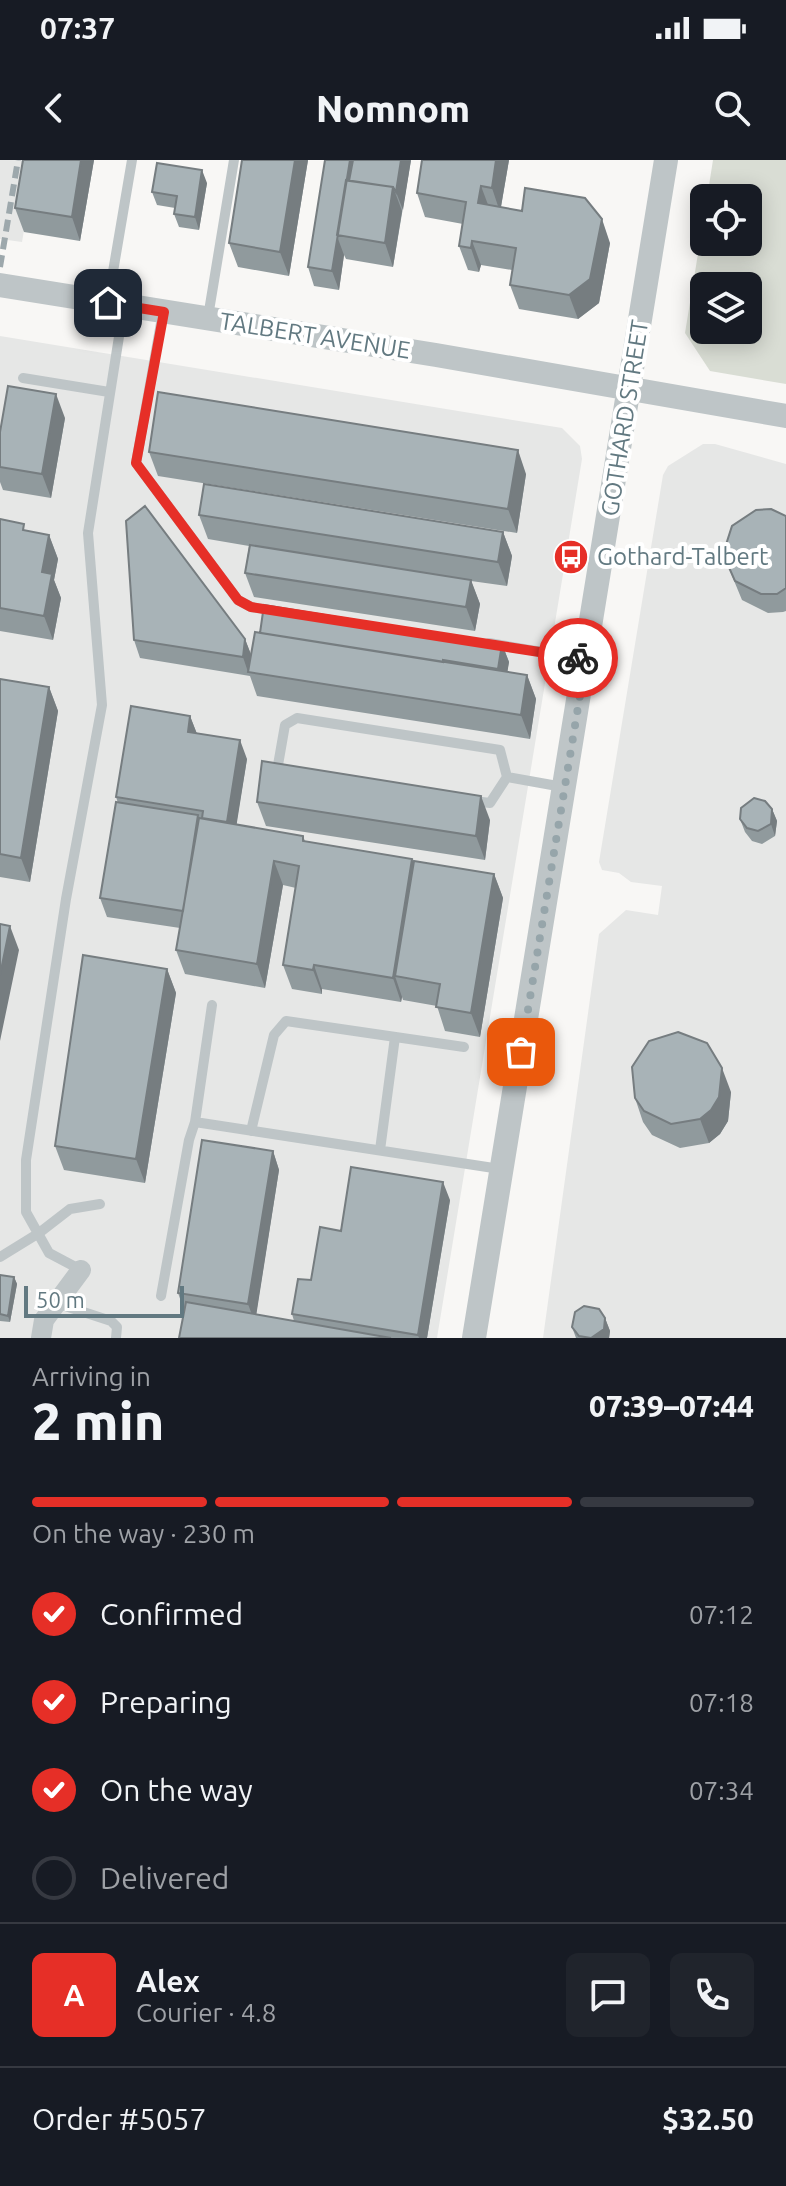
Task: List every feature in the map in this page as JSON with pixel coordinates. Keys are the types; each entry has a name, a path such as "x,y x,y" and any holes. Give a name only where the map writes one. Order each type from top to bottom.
{"street":[{"name":"GOTHARD STREET","path":"474,1338 666,160"},
{"name":"TALBERT AVENUE","path":"0,285 786,416"},
{"path":"41,1338 44,1320 81,1270"}],"lane":[{"path":"81,1270 49,1253 26,1212 26,1160 66,899 102,705 88,533 109,392 132,160"},
{"path":"208,319 234,160"},
{"path":"164,312 136,463 238,600 251,607 281,612"},
{"path":"23,378 109,392"},
{"path":"476,641 586,659"},
{"path":"301,775 280,771 278,765 285,725 297,718 500,750 507,777 490,803 459,799"},
{"path":"507,777 565,787"},
{"path":"161,1296 189,1140 195,1122 212,1005"},
{"path":"251,1131 274,1035 286,1021 464,1047"},
{"path":"380,1150 395,1037"},
{"path":"195,1122 502,1169"},
{"path":"0,1257 77,1205 100,1204"},
{"path":"56,1303 111,1321 117,1327 116,1338"}],"shaded area":[{"path":"0,160 36,160 22,242 0,239"},
{"path":"713,160 786,160 786,384 710,371 692,344 762,344 762,272 695,272 698,256 762,256 762,184 709,184"},
{"path":"690,302 690,341 685,333"},
{"path":"0,336 562,428 580,446 582,459 437,1338 0,1338"},
{"path":"703,444 715,444 786,464 786,1338 543,1338 599,934 626,910 658,915 662,886 631,882 619,873 602,870 599,862 663,475 668,466"}],"building":[{"path":"23,160 81,160 72,217 15,208"},
{"path":"242,160 295,160 280,252 229,243"},
{"path":"325,160 350,160 332,271 308,267"},
{"path":"353,160 401,160 396,192 393,187 349,181"},
{"path":"422,160 496,160 492,188 481,186 478,203 522,211 525,188 585,198 602,219 590,279 569,295 510,285 516,248 472,241 471,248 459,246 466,202 417,193"},
{"path":"157,163 202,170 195,217 174,214 177,196 152,192"},
{"path":"346,180 393,187 385,243 337,235"},
{"path":"8,386 56,394 42,474 0,467 0,432"},
{"path":"158,392 518,450 508,509 149,452"},
{"path":"204,484 503,532 498,562 199,515"},
{"path":"145,506 245,639 243,657 134,640 126,521"},
{"path":"771,509 786,516 786,588 777,594 761,594 735,581 723,554 732,526 756,510"},
{"path":"0,519 24,524 23,530 49,535 42,572 52,574 44,616 0,608"},
{"path":"250,545 471,580 466,607 245,573"},
{"path":"264,605 502,644 498,669 260,633"},
{"path":"255,632 527,675 521,715 248,672"},
{"path":"0,679 49,687 21,858 0,854"},
{"path":"131,706 190,716 188,732 240,740 227,822 202,818 203,811 116,797"},
{"path":"262,761 481,796 476,836 257,802"},
{"path":"754,798 765,801 772,809 771,824 758,831 747,828 740,819 741,808"},
{"path":"116,802 198,815 183,911 100,898"},
{"path":"199,818 303,836 303,841 412,859 393,978 314,965 313,970 283,965 299,866 274,861 257,964 176,950"},
{"path":"414,861 494,874 471,1013 436,1007 440,984 395,976"},
{"path":"0,924 10,926 0,975"},
{"path":"83,955 167,969 136,1159 55,1146"},
{"path":"678,1032 707,1043 722,1068 719,1097 711,1110 700,1119 671,1124 644,1111 635,1098 632,1067 649,1041"},
{"path":"202,1140 273,1151 248,1304 178,1293"},
{"path":"351,1167 443,1182 418,1335 292,1314 298,1279 311,1280 320,1227 341,1231"},
{"path":"0,1275 14,1277 8,1316 0,1314"},
{"path":"186,1302 391,1338 179,1338"},
{"path":"584,1306 599,1309 605,1318 604,1329 591,1338 579,1336 572,1327 575,1312"}],"railway":[{"path":"0,267 18,160"}],"way so far":[{"path":"521,1052 586,659 578,658"}],"place":[{"name":"Gothard-Talbert","path":"571,557"}],"route":[{"path":"108,303 164,312 136,463 238,600 251,607 578,658"}]}
